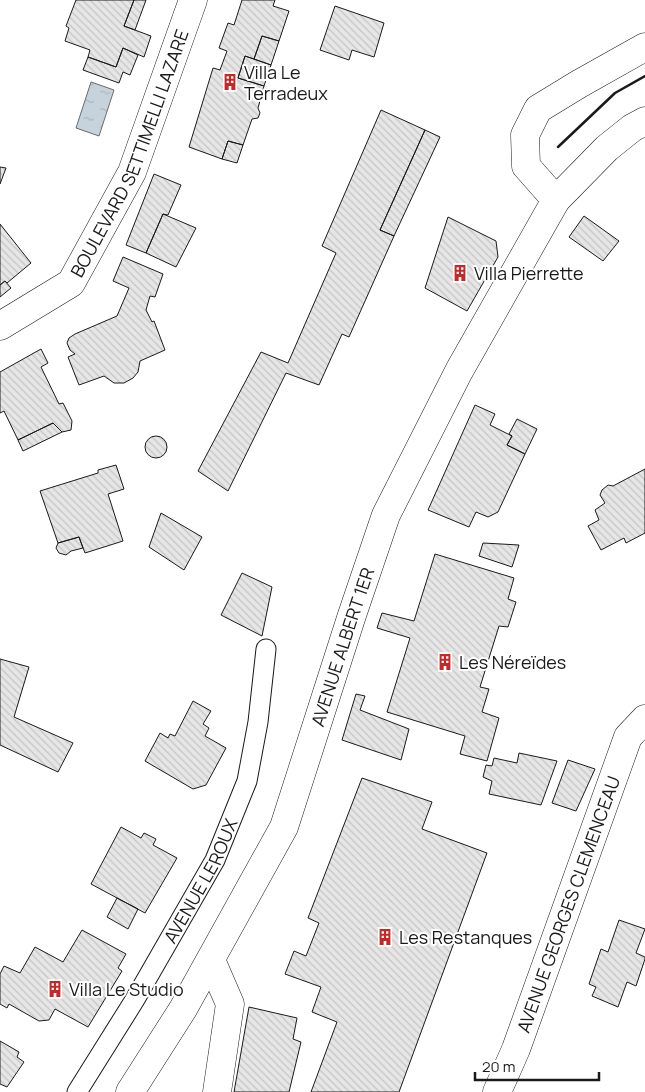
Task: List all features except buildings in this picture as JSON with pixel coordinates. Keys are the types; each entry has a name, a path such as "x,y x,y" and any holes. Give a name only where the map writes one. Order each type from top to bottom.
{"street":[{"name":"BOULEVARD SETTIMELLI LAZARE","path":"0,326 71,283 132,172 193,0"},
{"path":"556,200 526,166 525,134 538,109 645,47"},
{"name":"AVENUE ALBERT 1ER","path":"130,1092 183,1009 284,827 386,515 459,371 556,200 607,148 632,128 645,121"},
{"name":"AVENUE GEORGES CLEMENCEAU","path":"497,1092 516,1049 628,737 645,719"},
{"path":"211,960 230,1004 217,1092"}],"lane":[{"name":"AVENUE LEROUX","path":"77,1092 134,1001 215,860 247,781 258,722 266,649"}],"water":[{"path":"91,82 114,90 99,136 76,128"}],"wall":[{"path":"558,147 615,93 645,76"}],"place":[{"name":"Villa Le Terradeux","path":"230,82"},
{"name":"Villa Pierrette","path":"460,273"},
{"name":"Les Néreïdes","path":"445,662"},
{"name":"Les Restanques","path":"385,937"},
{"name":"Villa Le Studio","path":"55,989"}]}
